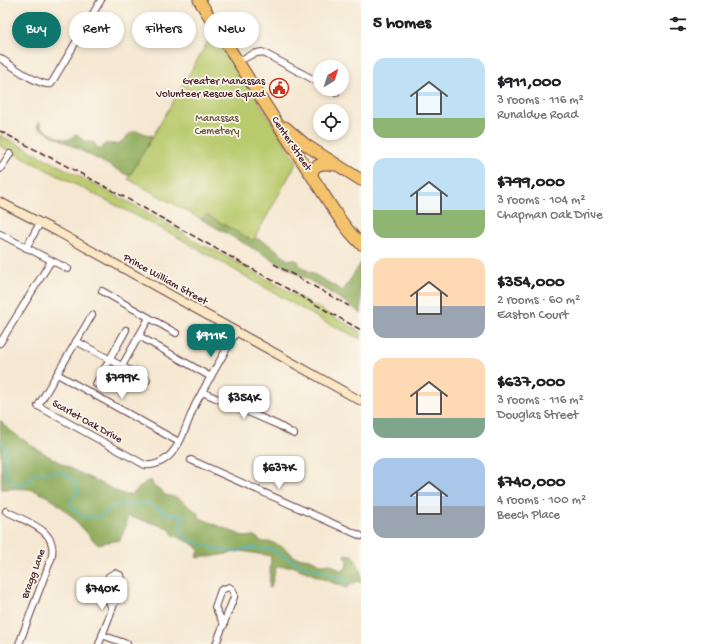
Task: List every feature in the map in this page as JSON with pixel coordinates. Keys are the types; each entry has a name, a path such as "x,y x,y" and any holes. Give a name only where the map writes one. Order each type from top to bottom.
{"highway":[{"name":"Center Street","path":"199,0 246,71 268,110 341,220 361,244"},
{"path":"246,71 292,134 335,165 361,180"},
{"path":"312,175 314,169 320,164 335,165"}],"street":[{"path":"0,58 39,82 50,84 55,79 101,0"},
{"path":"239,61 253,54 262,52 313,80"},
{"path":"0,170 10,154"},
{"name":"Prince William Street","path":"0,202 361,401"},
{"path":"26,248 40,223"},
{"path":"0,234 68,269"},
{"path":"0,343 51,261"},
{"path":"102,291 176,333"},
{"name":"Scarlet Oak Drive","path":"92,315 39,404 40,408 143,464 158,463 170,454 179,442"},
{"path":"122,366 149,318"},
{"path":"96,384 126,330"},
{"path":"57,374 179,442 202,392 236,332"},
{"path":"138,336 211,377"},
{"path":"76,341 147,380"},
{"path":"202,392 282,426 294,434"},
{"path":"191,460 361,536"},
{"name":"Bragg Lane","path":"6,511 46,533 52,540 54,547 51,559 19,644"},
{"path":"99,644 122,581 122,577 117,573 109,576 103,590 112,608"},
{"path":"216,644 224,625 234,595 233,591 229,587 221,590 215,607 224,625"},
{"path":"102,635 127,644"}],"green space":[{"name":"Manassas Cemetery","path":"204,48 225,48 297,162 253,241 207,215 201,219 128,179"},
{"path":"39,122 47,131 60,138 68,140 77,134 84,141 94,143 98,149 102,149 105,144 118,144 135,131 149,136 152,135 152,138 129,176 37,127"},
{"path":"0,135 157,217 203,246 215,250 361,332 361,339 325,322 172,234 0,146"},
{"path":"207,215 253,241 256,238 272,246 288,260 293,259 298,261 300,266 343,291 361,263 361,288 359,293 361,295 361,314 350,305 323,288 201,219"},
{"path":"0,420 15,434 62,464 125,495 132,494 144,483 151,480 154,487 161,490 165,495 178,498 198,513 200,518 245,537 254,536 263,542 271,542 283,547 295,557 310,559 323,565 331,564 340,570 345,570 347,563 344,556 345,554 353,555 361,571 361,583 358,581 346,588 292,566 276,567 271,588 269,588 271,556 241,551 216,556 203,556 199,558 196,557 200,550 191,543 173,535 169,528 127,516 127,522 120,540 97,544 62,507 45,495 28,489 2,489"}],"waterway":[{"path":"0,441 5,448 5,472 9,480 15,484 22,485 26,484 34,473 64,473 71,478 79,492 76,493 71,500 72,508 84,517 99,517 115,505 132,505 142,503 151,504 166,513 185,517 179,527 180,532 191,541 220,550 234,551 249,548 270,549 300,565 335,576 348,583"}],"railway":[{"path":"0,131 108,188 361,330"},
{"path":"274,264 349,306"}],"place":[{"name":"Greater Manassas Volunteer Rescue Squad","path":"279,88"}]}
